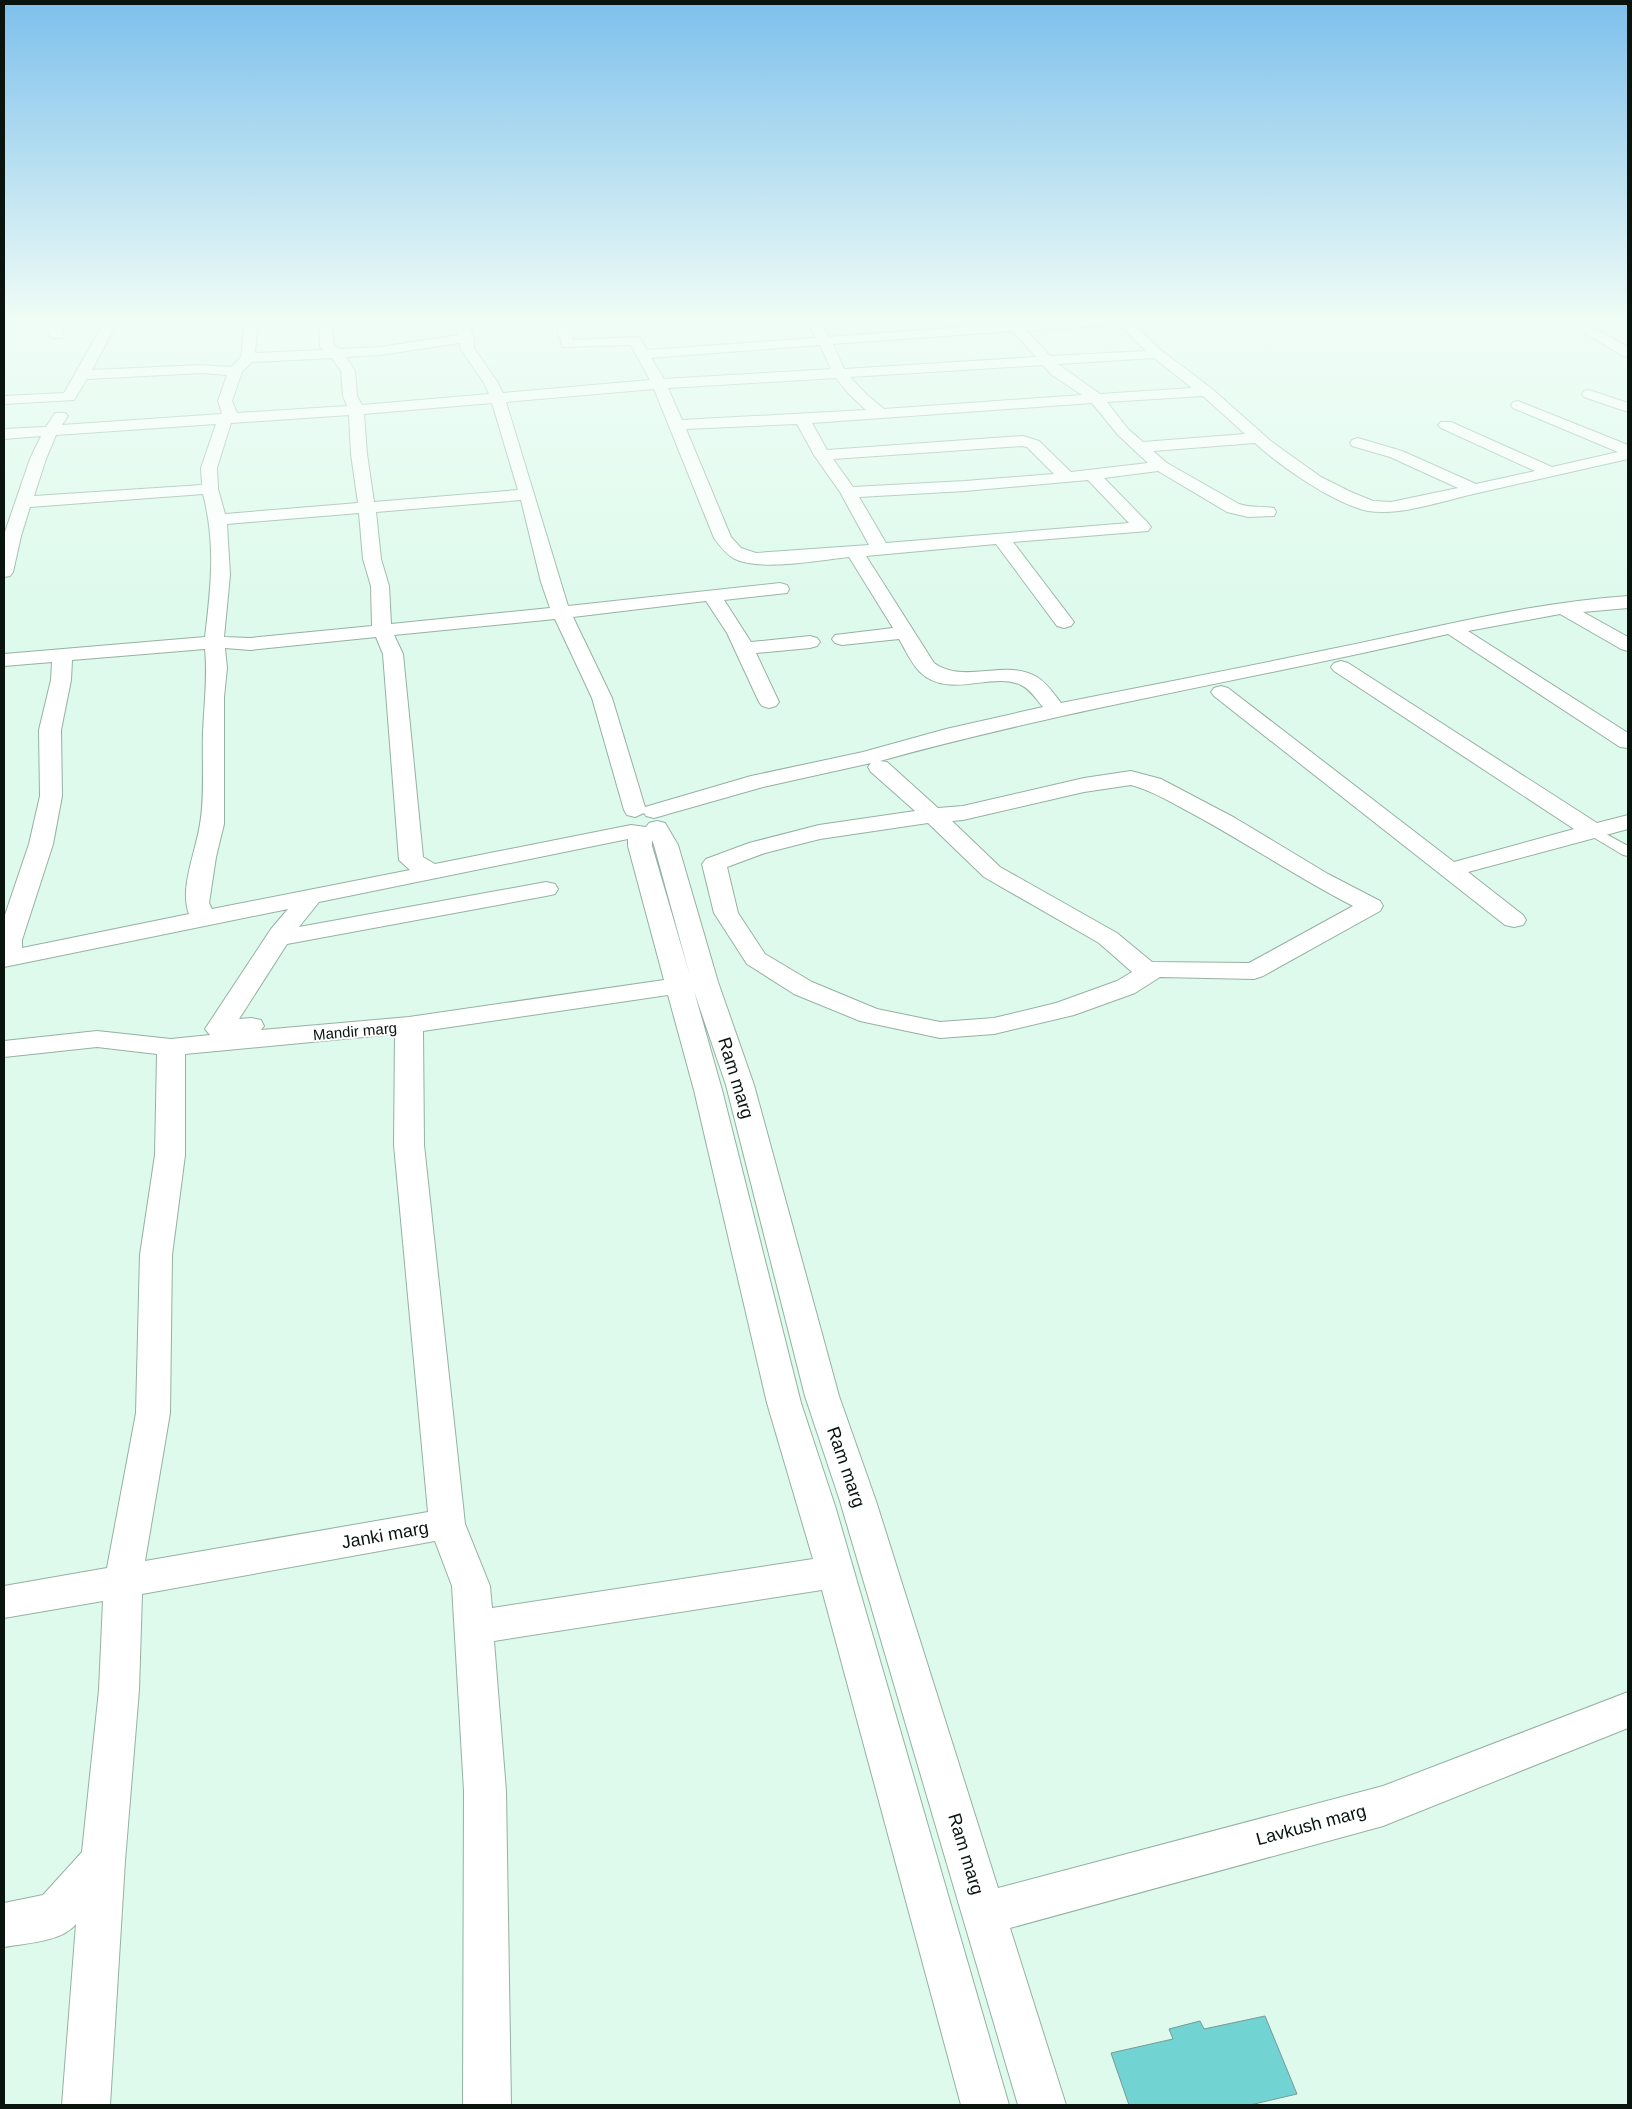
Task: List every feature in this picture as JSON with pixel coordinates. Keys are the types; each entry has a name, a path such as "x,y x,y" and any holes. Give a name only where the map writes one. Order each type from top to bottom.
{"street":[{"path":"4,572 12,536 38,459 50,430 57,419"},
{"path":"4,434 218,419"},
{"path":"200,911 204,857 212,824 214,697 217,668 214,642 221,576 218,520 210,489 209,468 225,419"},
{"path":"357,419 359,454 372,559 380,586 382,630 392,654 420,866"},
{"path":"504,419 527,494 550,582 561,613 602,698 643,821 640,846 692,984 708,1090 784,1403 818,1509 986,2105"},
{"path":"675,419 690,461 730,549 740,555 756,559 1142,527 1092,475"},
{"path":"677,425 793,419"},
{"path":"802,419 822,454 848,492 880,549"},
{"path":"990,419 1011,441"},
{"path":"1113,419 1123,432 1161,466 1233,508 1248,512 1268,512"},
{"path":"1237,419 1258,438 1315,480 1345,496 1370,506 1391,507 1475,490 1628,452"},
{"path":"1552,419 1628,452"},
{"path":"1446,425 1551,472"},
{"path":"1138,446 1258,438"},
{"path":"822,454 1023,441 1033,444 1067,477"},
{"path":"1358,443 1396,454 1475,490"},
{"path":"923,447 934,460"},
{"path":"848,492 956,487 1092,475 1161,466"},
{"path":"945,473 956,487"},
{"path":"24,502 210,489"},
{"path":"218,520 527,494"},
{"path":"1001,538 1064,622"},
{"path":"854,551 871,575 926,667 932,673 955,678 1015,677 1025,679 1033,684 1056,710"},
{"path":"4,660 214,642 250,644 780,589"},
{"path":"714,596 716,603 737,632 769,702"},
{"path":"643,821 759,781 866,758 954,734 1056,710 1322,657 1628,602"},
{"path":"1570,613 1628,645"},
{"path":"842,639 906,632"},
{"path":"62,655 61,680 50,730 51,796 41,844 7,949 643,821 723,810 948,748 1341,667 1458,633 1628,742"},
{"path":"744,648 810,642"},
{"path":"1341,667 1593,831"},
{"path":"1221,692 1514,920"},
{"path":"879,767 933,815 992,872 1108,938 1149,972"},
{"path":"1131,778 1153,784 1227,823 1319,879 1371,906 1254,971 1155,969 1126,987 1065,1009 994,1026 940,1030 868,1015 803,988 756,959 726,913 714,864 757,848 819,832 933,815 963,813 1084,785 1131,778"},
{"path":"1450,870 1628,822"},
{"path":"200,911 310,898 420,866"},
{"path":"278,938 546,889"},
{"path":"310,898 278,938 219,1029 315,1021 619,978"},
{"name":"Mandir marg","path":"4,1049 97,1039 171,1047 408,1026 545,1004 692,984"},
{"name":"Ram marg","path":"692,984 740,1085 822,1396 858,1501 1042,2105"},
{"path":"408,1026 409,1145 447,1524"},
{"path":"86,2105 103,1861 119,1690 123,1581 153,1413 156,1255 170,1155 171,1047"},
{"name":"Janki marg","path":"4,1602 447,1524 471,1586 474,1627 485,1791 487,2105"},
{"path":"474,1627 835,1572"},
{"name":"Lavkush marg","path":"984,1913 1382,1806 1628,1710"},
{"path":"4,1925 56,1915 103,1861"}],"lane":[{"path":"1593,831 1628,852"}],"building":[{"path":"1265,2016 1297,2094 1250,2105 1129,2105 1111,2053 1173,2039 1169,2029 1200,2021 1204,2029"}]}
